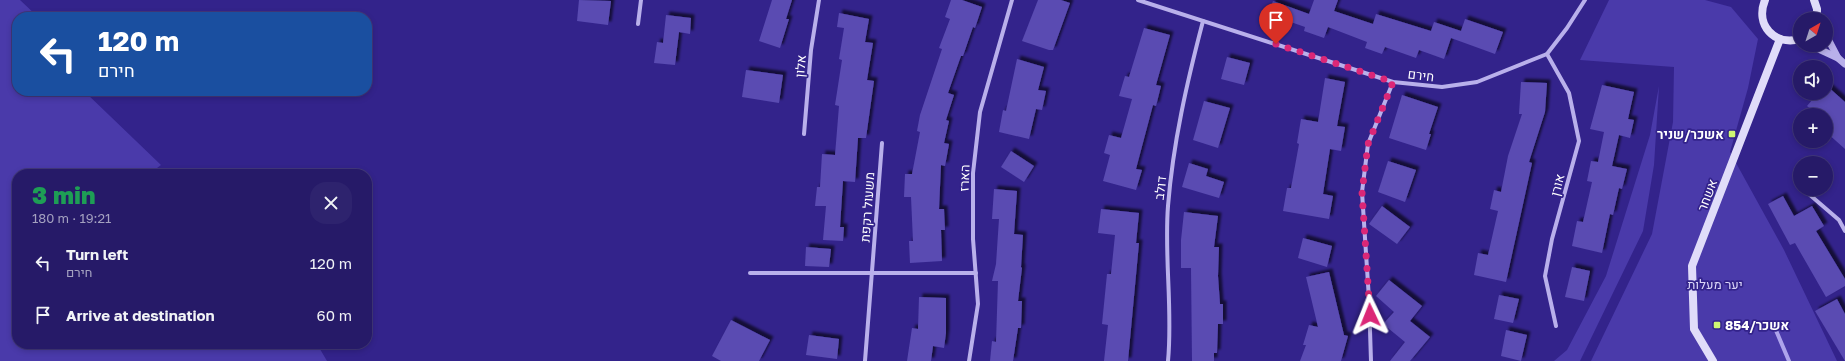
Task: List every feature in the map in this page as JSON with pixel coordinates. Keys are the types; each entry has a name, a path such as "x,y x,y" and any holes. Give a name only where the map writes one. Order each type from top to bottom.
{"main road":[{"path":"1765,0 1762,15 1763,23 1773,36 1780,39 1793,40"},
{"path":"1814,0 1817,12"},
{"name":"אשחר","path":"1713,361 1694,329 1692,266 1780,39"}],"street":[{"path":"638,24 641,0"},
{"name":"אלון","path":"804,134 811,50 820,0"},
{"name":"הארז","path":"969,361 978,304 973,173 980,112 1012,0"},
{"name":"חירם","path":"1138,0 1393,82 1442,88 1477,82 1548,54"},
{"path":"1548,54 1585,0"},
{"name":"דולב","path":"1168,361 1168,207 1175,152 1188,80 1203,21"},
{"path":"1833,48 1838,58"},
{"path":"1825,52 1838,58 1845,64"},
{"name":"אורן","path":"1548,54 1569,93 1579,142 1552,239 1545,276 1556,326"},
{"path":"1371,361 1369,299 1362,192 1368,144 1393,82"},
{"name":"משעול רקפת","path":"865,361 882,143"},
{"path":"1811,196 1839,220 1845,231"},
{"path":"750,273 976,273"}],"green space":[{"path":"0,0 20,0 33,12 12,12 12,96 89,96 161,165 156,169 12,169 12,349 320,349 327,361 0,361"},
{"name":"יער מעלות","path":"1609,0 1705,0 1731,7 1758,39 1748,88 1730,152 1784,250 1837,361 1591,361 1652,234 1673,122 1674,67 1580,60"},
{"path":"1659,86 1654,165 1643,231 1580,361 1554,361 1567,350 1606,276 1650,135"}],"building":[{"path":"579,0 611,1 608,25 577,21"},
{"path":"772,0 792,0 786,19 789,19 780,48 759,41"},
{"path":"951,0 962,0 982,7 963,56 961,56 948,93 954,95 946,120 949,121 944,143 949,144 945,166 941,165 939,209 944,209 945,230 941,230 942,261 910,263 909,241 913,241 911,197 904,197 905,174 912,174 920,132 917,131 920,115 942,49 939,48 950,19 945,17"},
{"path":"1038,0 1061,0 1070,3 1053,50 1022,41"},
{"path":"1314,0 1338,0 1334,11 1373,24 1376,14 1431,31 1434,22 1461,31 1465,19 1503,32 1495,54 1451,38 1444,59 1419,50 1416,58 1385,47 1382,54 1365,48 1367,42 1328,27 1324,38 1304,31 1305,27 1268,14 1273,1 1309,14"},
{"path":"839,13 869,19 865,42 873,43 867,80 874,81 866,138 858,138 855,182 843,181 840,227 844,227 843,241 823,240 826,206 815,206 817,187 820,187 822,154 835,155 839,106 835,105 842,60 839,59 844,28 837,27"},
{"path":"666,15 691,18 690,34 679,32 675,65 654,63 657,42 663,43"},
{"path":"1144,28 1170,35 1156,85 1161,86 1156,106 1153,105 1136,169 1142,170 1136,190 1103,181 1110,155 1104,153 1109,135 1121,138 1132,99 1119,96 1125,76 1129,77"},
{"path":"1227,57 1250,63 1244,85 1221,79"},
{"path":"1017,59 1044,67 1038,90 1046,91 1042,110 1036,109 1029,139 999,132 1003,110 1006,111"},
{"path":"746,70 783,75 779,103 742,97"},
{"path":"1325,78 1345,82 1337,126 1345,127 1341,151 1330,149 1323,194 1333,196 1329,219 1283,211 1287,188 1291,188 1299,144 1297,143 1301,119 1318,122"},
{"path":"1521,82 1547,83 1545,112 1529,162 1532,163 1506,282 1474,275 1478,253 1488,255 1498,211 1490,209 1494,190 1501,192 1508,156 1522,114 1519,114"},
{"path":"1602,85 1634,92 1628,119 1634,120 1630,138 1619,135 1612,166 1627,169 1622,189 1619,188 1613,215 1610,214 1602,253 1572,246 1577,221 1583,222 1592,182 1587,181 1591,161 1598,162 1604,132 1590,129"},
{"path":"1833,91 1845,102 1845,149 1833,138 1833,108 1809,108 1807,106 1812,100 1833,100"},
{"path":"1402,95 1438,107 1429,134 1431,134 1426,150 1389,138"},
{"path":"1204,101 1230,108 1218,148 1193,140"},
{"path":"1011,151 1034,166 1024,182 1001,167"},
{"path":"1388,161 1416,170 1405,202 1378,192"},
{"path":"1189,163 1208,169 1206,176 1224,182 1219,198 1182,187"},
{"path":"994,189 1017,191 1014,234 1023,235 1022,268 1018,301 1022,301 1021,328 1018,328 1013,361 990,361 992,341 996,342 998,281 992,281 996,264 999,219 992,219"},
{"path":"1783,196 1794,216 1812,206 1824,226 1816,231 1845,279 1845,286 1826,297 1795,243 1790,245 1768,204"},
{"path":"1382,206 1410,227 1397,244 1369,224"},
{"path":"1101,209 1139,213 1136,243 1139,243 1128,361 1104,361 1108,325 1102,324 1107,274 1111,274 1115,235 1098,233"},
{"path":"1184,212 1218,216 1214,247 1219,247 1218,276 1220,304 1223,304 1223,324 1218,324 1217,353 1214,353 1214,361 1192,361 1191,268 1181,268 1181,240"},
{"path":"1303,238 1332,246 1327,267 1298,258"},
{"path":"806,247 831,249 829,267 805,266"},
{"path":"1572,267 1590,271 1584,301 1565,297"},
{"path":"1329,272 1344,335 1348,336 1341,361 1300,361 1306,345 1303,345 1309,325 1318,327 1306,277"},
{"path":"1389,280 1422,306 1410,321 1430,337 1410,361 1390,361 1405,342 1383,324 1394,312 1376,296"},
{"path":"1499,295 1519,299 1513,323 1494,319"},
{"path":"919,297 946,298 946,333 944,348 933,346 931,361 907,361 912,328 918,329"},
{"path":"1837,299 1845,314 1845,361 1815,311"},
{"path":"731,320 770,340 759,361 721,361 712,356"},
{"path":"1506,330 1527,335 1521,361 1501,356"},
{"path":"809,335 839,339 837,359 806,355"}],"waterway":[{"path":"1775,328 1789,361"}],"place":[{"name":"אשכר/שניר","path":"1732,134"},
{"name":"אשכר/854","path":"1717,325"}],"route":[{"path":"1276,44 1393,82 1368,144 1362,192 1370,315"}]}
